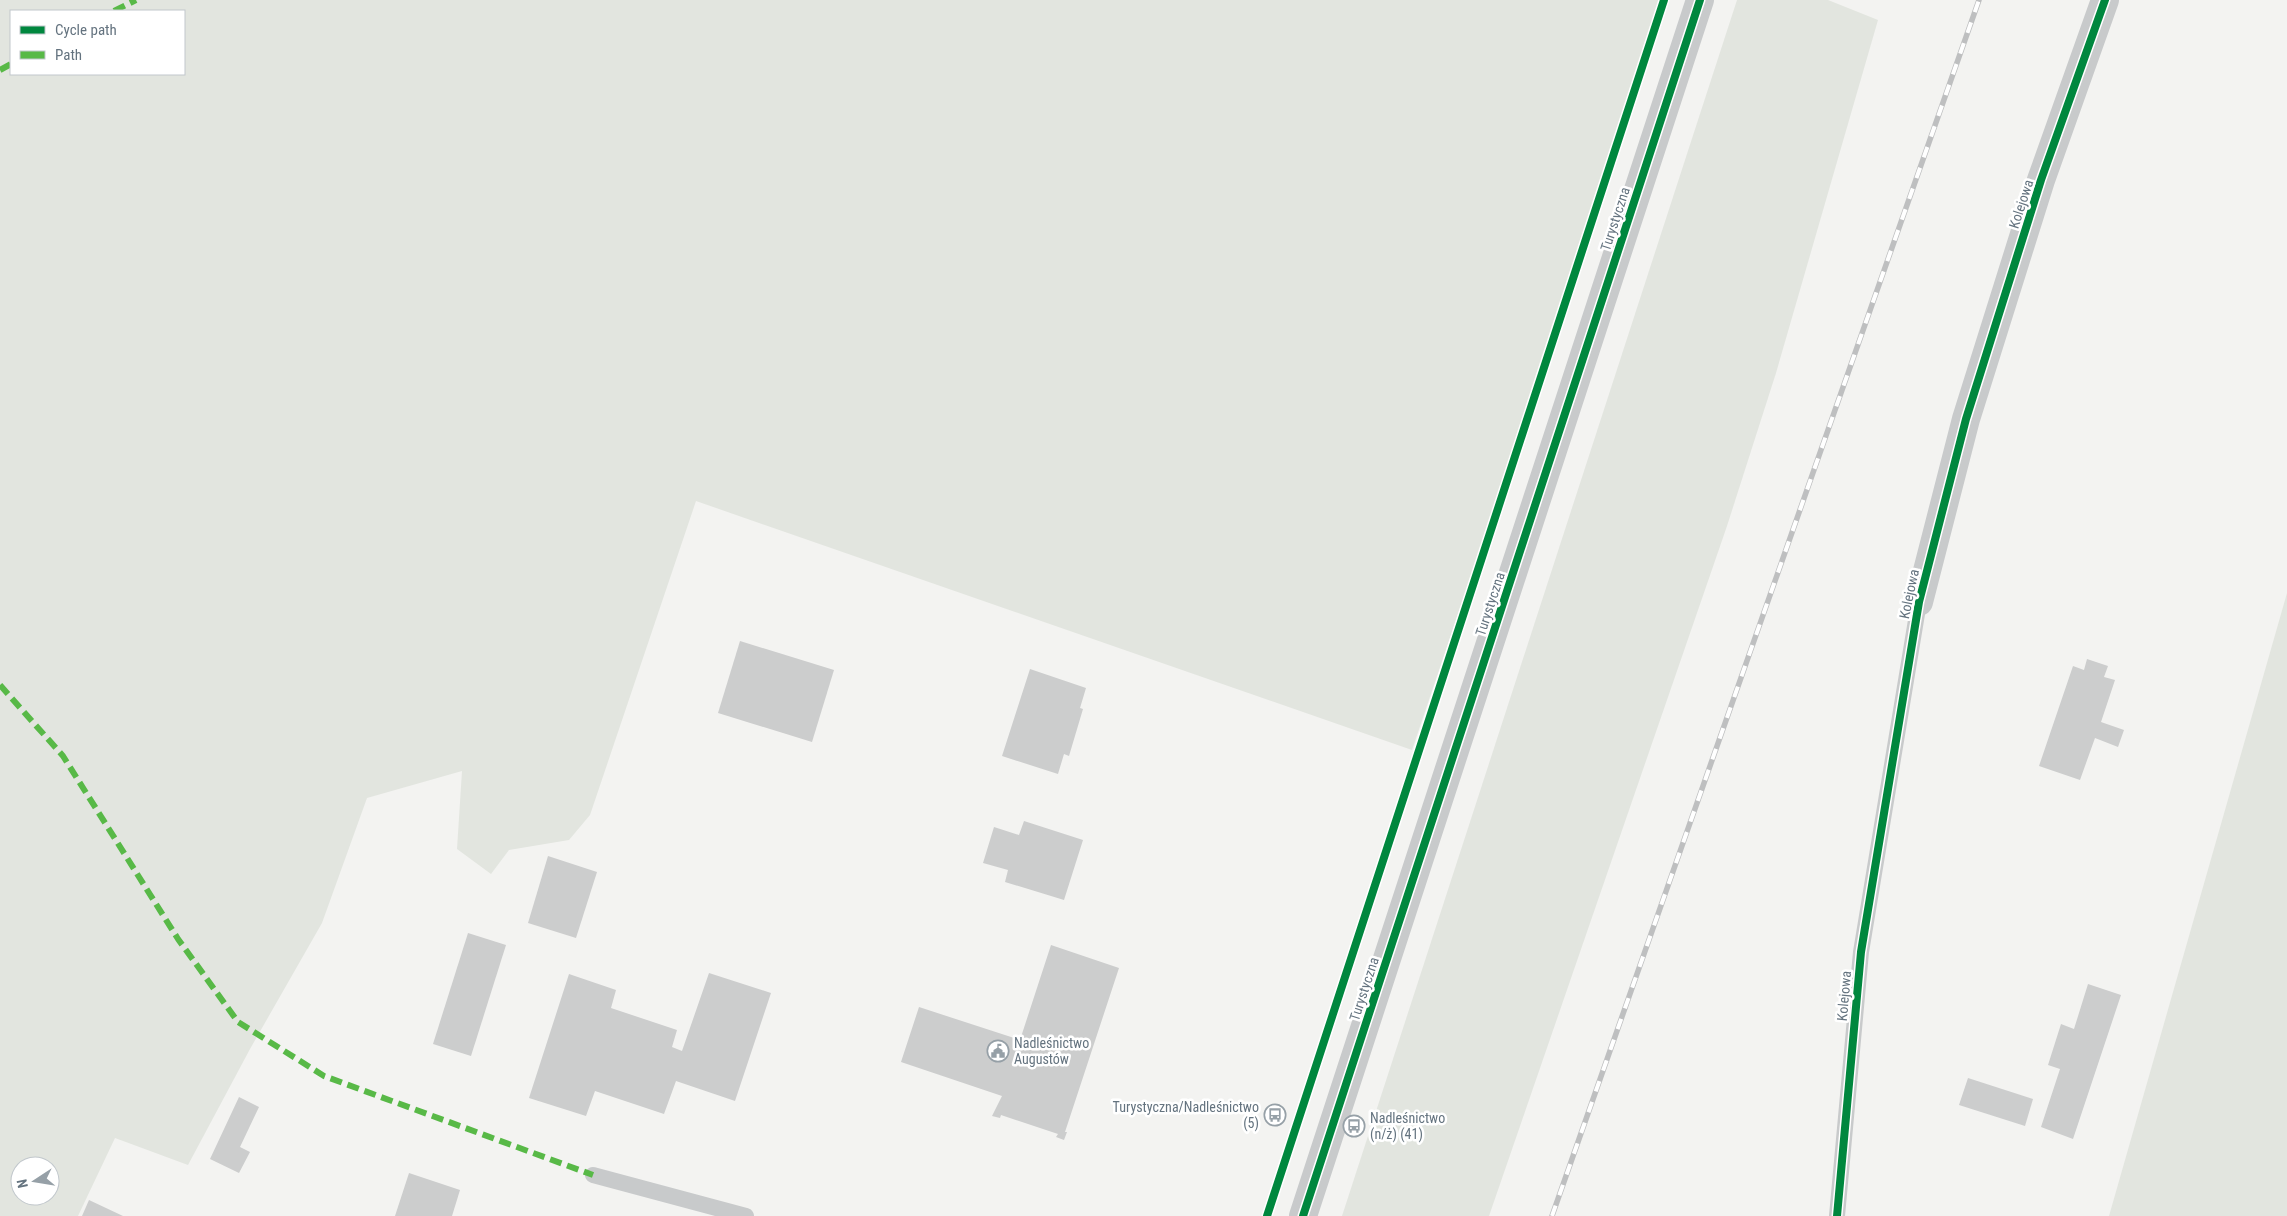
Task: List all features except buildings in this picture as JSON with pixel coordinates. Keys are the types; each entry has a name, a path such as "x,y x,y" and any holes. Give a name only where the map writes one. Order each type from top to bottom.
{"street":[{"name":"Turystyczna","path":"1303,1216 1700,0"},
{"name":"Kolejowa","path":"1919,602 1966,419 2042,180 2105,0"}],"lane":[{"name":"Kolejowa","path":"1837,1216 1861,952 1919,602"},
{"path":"593,1174 746,1216"}],"shaded area":[{"path":"0,0 1666,0 1412,750 696,501 590,815 569,840 509,850 491,874 457,849 462,771 367,798 322,923 250,1049 188,1165 115,1138 78,1216 0,1216"},
{"path":"1737,0 1828,0 1878,20 1776,373 1727,526 1489,1216 1342,1216"},
{"path":"2287,593 2287,1216 2109,1216"}],"railway":[{"path":"1552,1216 1979,0"}],"marked path":[{"path":"116,10 136,0"},
{"path":"0,70 10,65"},
{"path":"0,685 63,756 178,939 238,1022 324,1076 593,1175"}],"cycle path":[{"path":"1267,1216 1664,0"},
{"path":"1303,1216 1700,0"},
{"path":"1837,1216 1861,952 1919,602 1966,419 2041,180 2105,0"}],"place":[{"name":"Nadleśnictwo Augustów","path":"998,1051"},
{"name":"Turystyczna/Nadleśnictwo (5)","path":"1275,1115"},
{"name":"Nadleśnictwo (n/ż) (41)","path":"1354,1126"}]}
